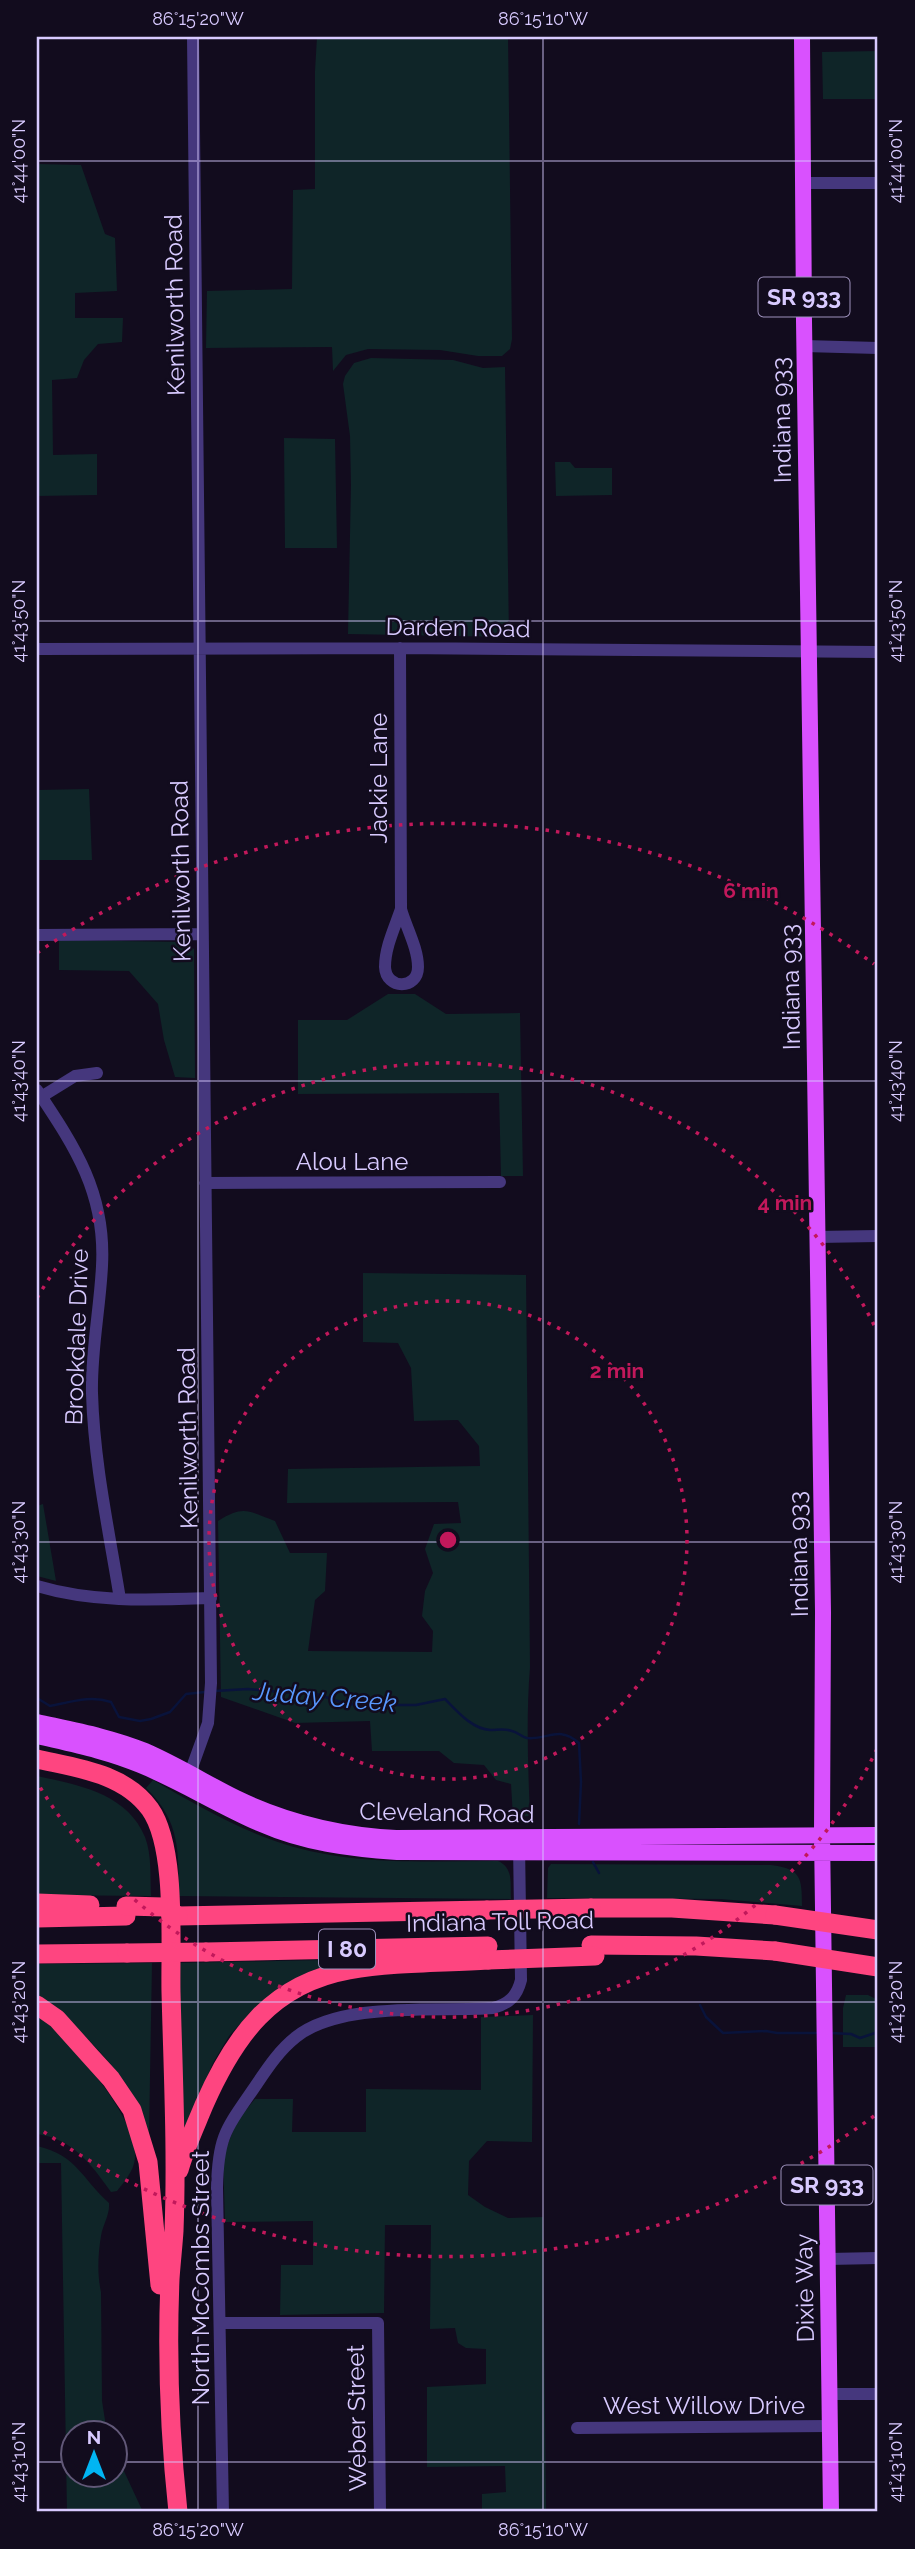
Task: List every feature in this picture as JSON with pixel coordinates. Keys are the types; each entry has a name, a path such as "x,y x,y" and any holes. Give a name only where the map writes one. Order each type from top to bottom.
{"highway":[{"path":"37,1759 119,1781 133,1790 151,1810 165,1840 169,1888 174,2195 170,2281 172,2434 178,2512"},
{"path":"37,1770 108,1788 122,1796 138,1810 149,1829 155,1848 159,1884 161,2011 162,2435 167,2512"},
{"path":"37,1903 126,1911"},
{"name":"Indiana Toll Road","path":"126,1911 164,1908 178,1916 672,1908 775,1915 878,1930"},
{"path":"37,1918 126,1911"},
{"name":"Indiana Toll Road","path":"37,1954 488,1953 696,1945 775,1951 878,1967"},
{"path":"174,2195 188,2144 218,2076 243,2033 276,2002 308,1983 348,1970 488,1953"},
{"path":"37,2005 57,2019 117,2087 132,2110 145,2145 148,2162 160,2270"}],"main road":[{"name":"Indiana 933","path":"802,37 823,1660 822,1853"},
{"name":"Cleveland Road","path":"37,1722 142,1750 269,1812 335,1833 519,1845 878,1853"},
{"name":"Cleveland Road","path":"37,1736 137,1763 233,1812 296,1837 366,1850 822,1834 878,1835"},
{"name":"Dixie Way","path":"822,1853 831,2512"}],"street":[{"name":"Kenilworth Road","path":"190,1773 205,1733 211,1706 193,37"},
{"path":"804,183 878,183"},
{"path":"804,346 878,348"},
{"name":"Darden Road","path":"37,649 400,648 878,652"},
{"name":"Jackie Lane","path":"400,648 401,909 418,965 414,981 405,985 390,981 386,976 385,966 401,909"},
{"path":"37,935 202,934"},
{"path":"39,1093 75,1076 97,1073"},
{"name":"Brookdale Drive","path":"39,1093 83,1163 99,1212 102,1264 93,1368 94,1434 120,1599"},
{"name":"Alou Lane","path":"205,1184 500,1182"},
{"path":"817,1237 878,1236"},
{"path":"37,1586 90,1597 211,1598"},
{"name":"North McCombs Street","path":"223,2512 217,2165 221,2141 234,2117 285,2047 298,2035 329,2020 366,2013 493,2008 503,2006 514,1997 521,1980 519,1845"},
{"path":"828,2259 878,2258"},
{"name":"Weber Street","path":"220,2323 377,2323 380,2512"},
{"path":"830,2394 878,2393"},
{"name":"West Willow Drive","path":"578,2428 830,2426"}],"green space":[{"path":"317,37 508,37 512,339 510,349 502,356 478,356 440,350 368,349 346,355 333,371 332,347 206,348 207,291 292,289 293,190 315,189"},
{"path":"878,51 878,99 823,99 822,52"},
{"path":"37,164 81,165 105,234 115,238 117,291 75,293 75,318 123,318 122,342 98,344 84,360 77,378 52,380 53,455 97,454 97,495 37,496"},
{"path":"371,358 453,360 483,368 505,367 509,637 348,634 351,485 350,436 343,384 354,363"},
{"path":"284,438 335,439 337,548 285,548"},
{"path":"555,462 570,462 575,468 612,468 612,495 556,496"},
{"path":"89,789 92,860 37,860 37,790"},
{"path":"59,940 184,942 194,949 195,1078 175,1077 164,1040 158,1004 129,971 59,970"},
{"path":"388,994 415,994 446,1014 520,1013 523,1176 501,1176 499,1093 298,1094 298,1020 347,1020"},
{"path":"363,1273 526,1275 530,1816 513,1817 511,1784 496,1780 484,1765 454,1763 439,1751 372,1751 370,1721 295,1723 221,1697 218,1521 240,1511 252,1512 275,1521 290,1553 327,1553 325,1591 315,1600 308,1651 432,1652 433,1631 422,1616 425,1591 433,1573 425,1549 434,1524 461,1523 458,1502 287,1503 288,1469 480,1466 479,1446 458,1420 414,1421 411,1368 398,1343 363,1342"},
{"path":"43,1504 56,1581 37,1576 37,1506"},
{"path":"37,1776 100,1793 126,1810 145,1837 150,1859 151,1896 37,1895"},
{"path":"153,1780 250,1831 310,1851 390,1861 498,1861 509,1872 511,1899 179,1896 175,1838 166,1813 146,1788"},
{"path":"551,1864 771,1865 788,1869 798,1876 802,1906 721,1899 547,1898 548,1868"},
{"path":"368,1959 249,2014 229,2036 213,2063 180,2141 178,1963"},
{"path":"152,1963 149,2134 122,2078 73,2024 37,1995 37,1964"},
{"path":"846,1995 868,1995 878,2000 878,2047 843,2047 843,2008"},
{"path":"37,2014 83,2060 114,2101 126,2122 133,2141 135,2158 131,2172 117,2191 111,2192 71,2147 37,2134"},
{"path":"533,2015 532,2142 487,2141 469,2161 468,2195 508,2218 543,2217 546,2512 482,2512 482,2494 506,2492 505,2466 427,2467 427,2387 486,2384 486,2349 466,2348 458,2343 455,2328 430,2329 431,2225 385,2225 384,2313 280,2315 281,2265 313,2265 313,2221 225,2222 223,2156 237,2121 255,2099 293,2099 292,2132 366,2132 366,2089 481,2090 481,2017"},
{"path":"37,2146 62,2156 78,2169 109,2203 98,2264 101,2292 102,2401 105,2420 65,2420 61,2163 37,2163"},
{"path":"130,2484 143,2512 67,2512 67,2490 130,2490"}],"waterway":[{"name":"Juday Creek","path":"215,1691 248,1689 311,1692 346,1704 367,1705 416,1705 445,1699 465,1719 483,1729 509,1730 527,1738 565,1735 579,1743 579,1824"},
{"name":"Juday Creek","path":"37,1698 50,1706 80,1700 103,1700 111,1702 119,1717 140,1721 170,1712 186,1694 205,1692"},
{"name":"Juday Creek","path":"593,1862 599,1873"},
{"name":"Juday Creek","path":"700,2005 706,2017 723,2033 817,2033"},
{"name":"Juday Creek","path":"831,2033 851,2034 860,2038 878,2032"}]}
